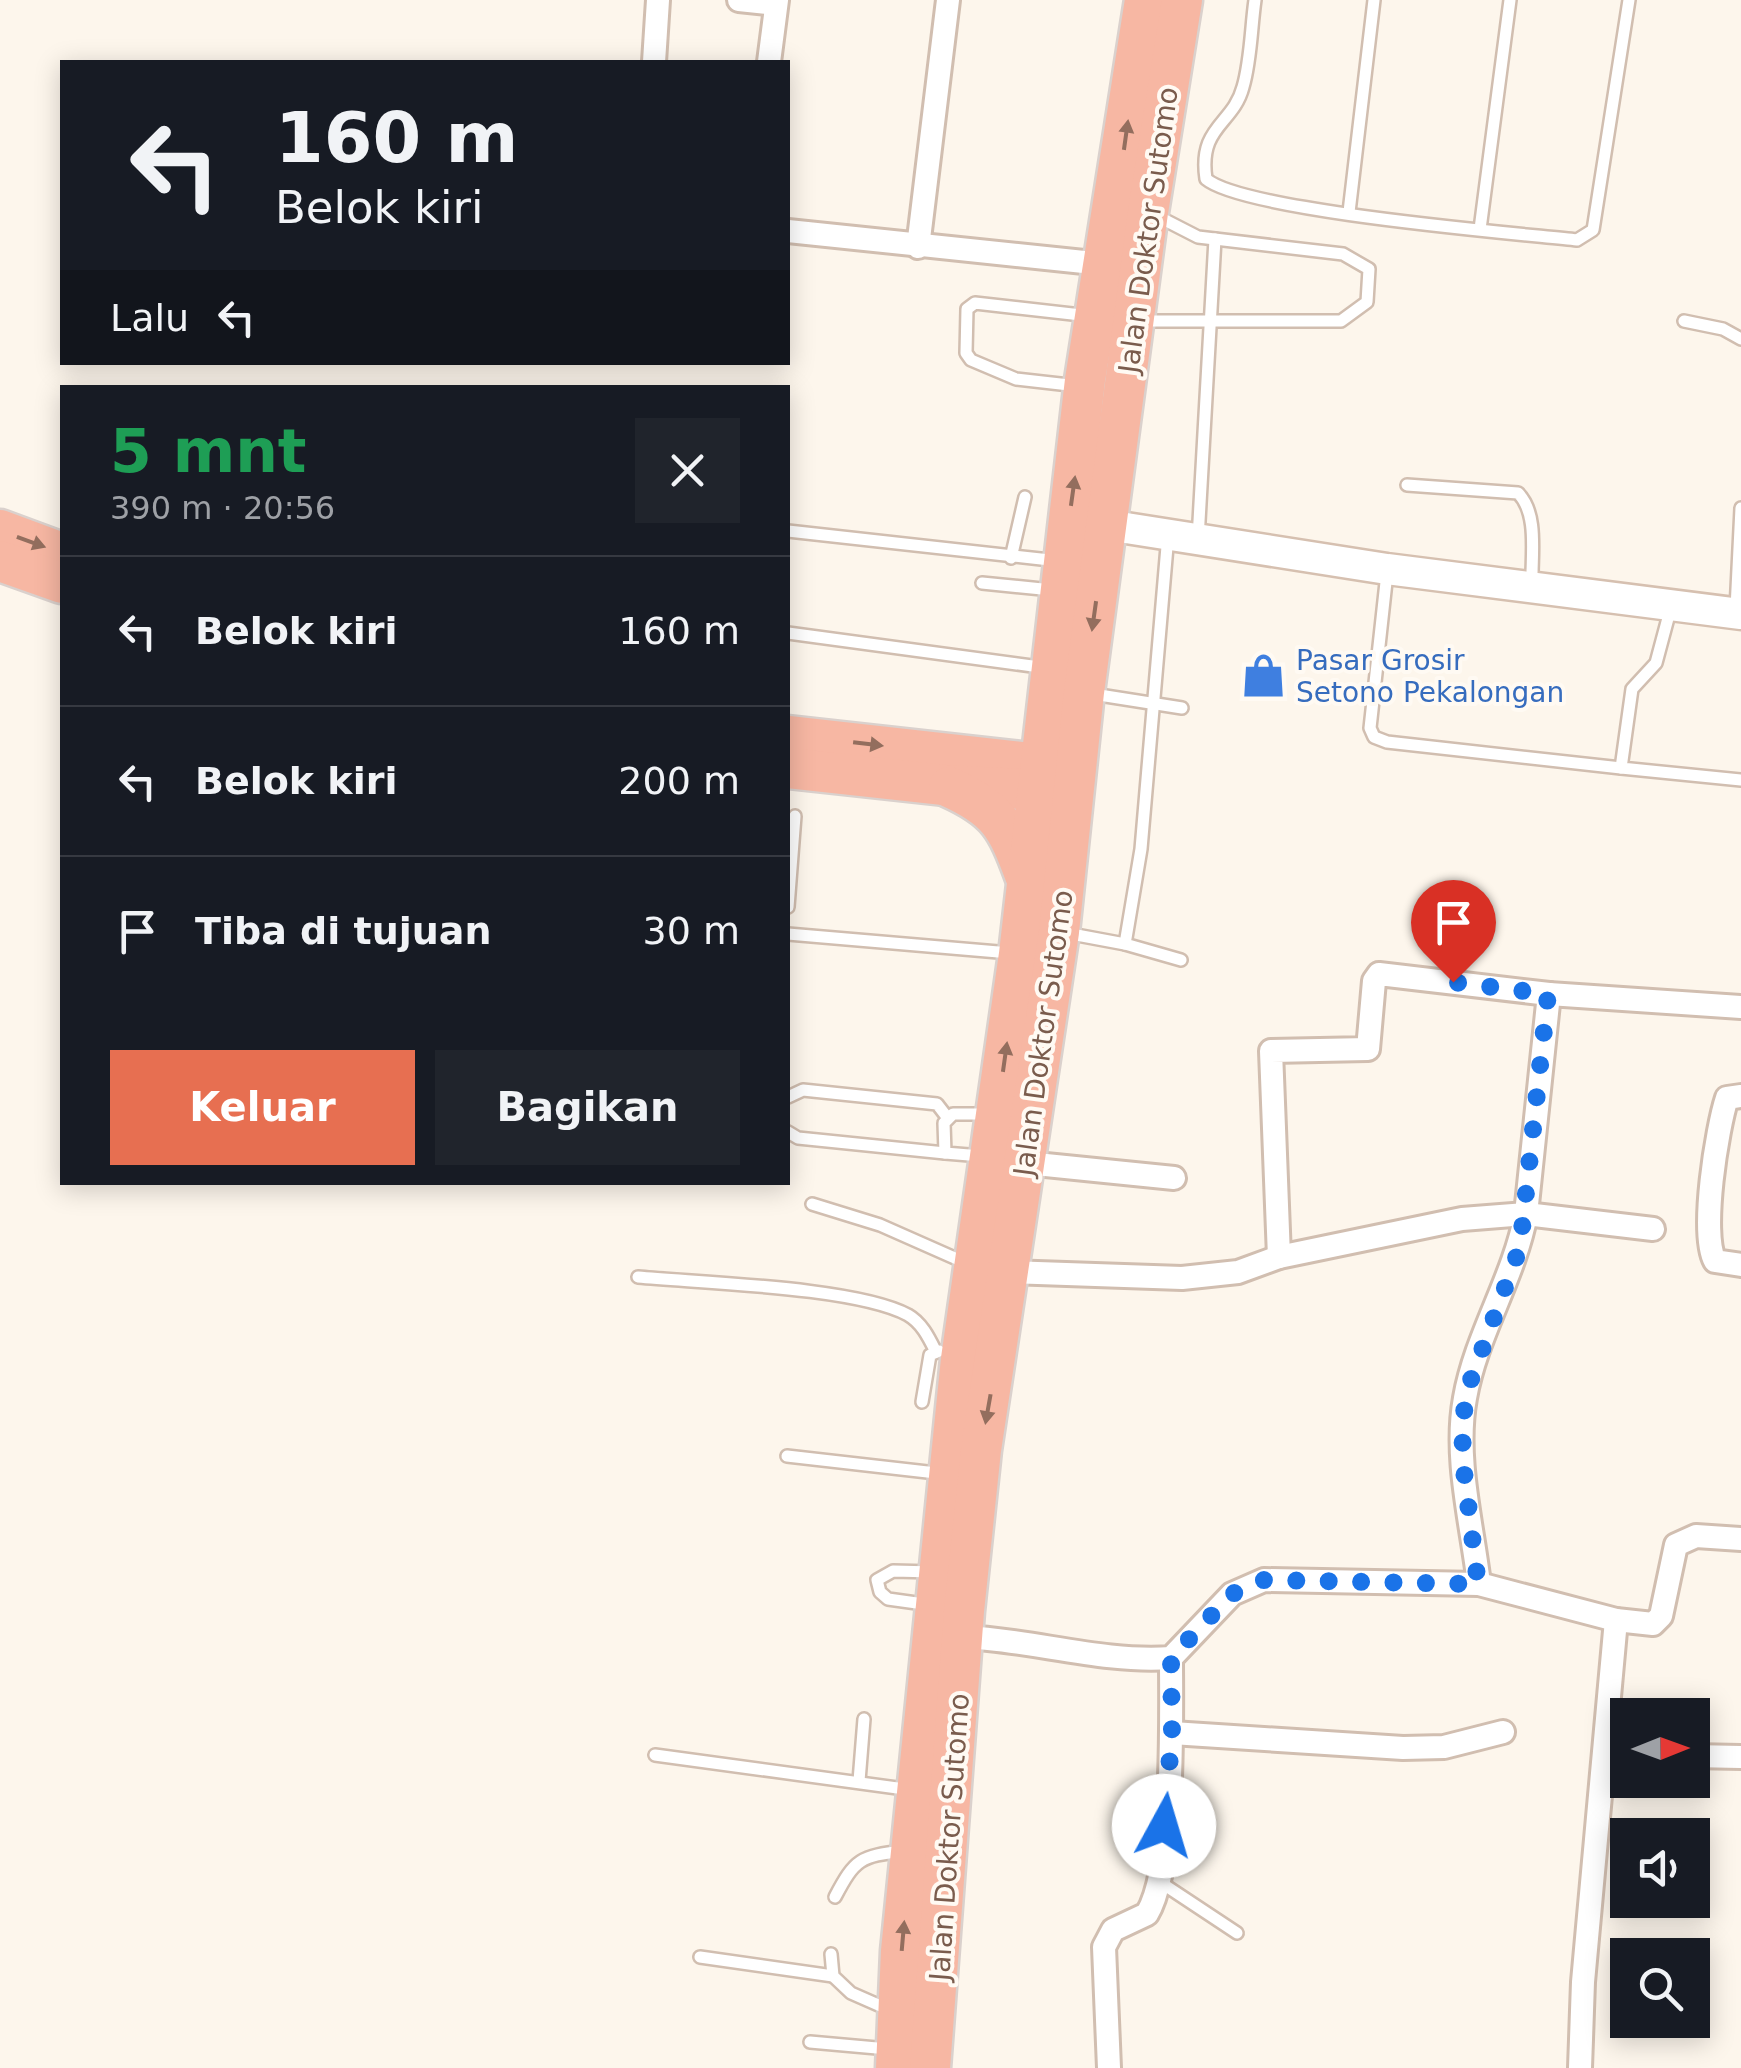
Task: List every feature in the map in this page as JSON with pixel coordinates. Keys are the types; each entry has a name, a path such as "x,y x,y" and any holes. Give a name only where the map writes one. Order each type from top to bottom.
{"highway":[{"name":"Jalan Doktor Sutomo","path":"1061,684 1106,525 1094,321 1103,264 1133,200 1145,0"},
{"name":"Jalan Doktor Sutomo","path":"929,1850 916,1790 954,1600 949,1474 964,1358 992,1269 1008,1160 1058,932 1056,778 1074,379 1133,200 1182,0"},
{"path":"0,530 60,552"},
{"path":"0,561 60,581"},
{"path":"947,770 1023,729 1061,684"},
{"path":"790,736 947,770 1008,829 1026,879"},
{"path":"790,768 947,770 1056,778"},
{"name":"Jalan Doktor Sutomo","path":"1008,1160 996,1115 1020,954 1026,879 1056,778"},
{"name":"Jalan Doktor Sutomo","path":"911,2044 954,1600 964,1358"}],"street":[{"path":"654,60 658,0"},
{"path":"739,0 776,2 769,60"},
{"path":"918,247 948,0"},
{"path":"790,231 1103,264"},
{"path":"1106,525 1388,569 1738,614"},
{"path":"1279,1257 1270,1051 1368,1049 1375,976 1741,1008"},
{"path":"1478,1584 1461,1430 1465,1396 1498,1309 1526,1214 1548,994"},
{"path":"1741,1096 1727,1098 1715,1139 1710,1239 1715,1261 1741,1266"},
{"path":"1008,1160 1174,1178"},
{"path":"992,1269 1182,1278 1238,1272 1279,1257 1462,1219 1526,1214 1653,1229"},
{"path":"954,1600 1050,1644 1118,1658 1171,1658 1246,1584 1362,1580 1478,1584 1616,1620 1648,1624 1658,1620 1676,1545 1686,1538 1741,1540"},
{"path":"1616,1620 1616,1698"},
{"path":"1108,2068 1104,1947 1113,1930 1147,1914 1160,1882 1172,1733 1171,1658"},
{"path":"1172,1733 1403,1748 1444,1747 1503,1732"},
{"path":"1710,1756 1741,1757"},
{"path":"1580,2068 1582,1982 1610,1791"}],"lane":[{"path":"1254,0 1244,85 1238,100 1212,131 1206,180 1247,198 1577,240 1590,236 1629,0"},
{"path":"1349,212 1374,0"},
{"path":"1480,229 1510,0"},
{"path":"1074,379 1016,379 971,360 966,353 967,310 975,303 1094,321 1341,321 1367,302 1369,269 1344,254 1184,232 1133,200"},
{"path":"1126,944 1141,849 1152,703 1183,537 1215,239"},
{"path":"1684,321 1724,329 1741,339"},
{"path":"1407,485 1518,493 1527,502 1530,516 1532,588"},
{"path":"1011,558 1025,498"},
{"path":"1738,614 1741,508"},
{"path":"790,531 1011,558 1063,577"},
{"path":"1388,569 1370,728 1374,737 1387,742 1741,780"},
{"path":"982,583 1063,577"},
{"path":"1621,768 1632,689 1656,663 1670,607"},
{"path":"790,633 1182,708"},
{"path":"790,881 795,816"},
{"path":"1058,932 1126,944 1180,960"},
{"path":"790,934 1020,954"},
{"path":"790,1096 803,1090 937,1104 948,1117 945,1154"},
{"path":"948,1117 996,1115"},
{"path":"790,1133 798,1138 1008,1160"},
{"path":"812,1204 880,1225 992,1269"},
{"path":"638,1277 824,1295 896,1310 913,1318 964,1358"},
{"path":"922,1402 930,1356 964,1358"},
{"path":"787,1456 949,1474"},
{"path":"859,1781 864,1719"},
{"path":"655,1755 916,1790"},
{"path":"836,1898 852,1866 870,1855 929,1850"},
{"path":"1160,1882 1237,1933"},
{"path":"831,1954 833,1976"},
{"path":"700,1957 833,1976 911,2044"},
{"path":"810,2042 911,2044"}],"place":[{"name":"Pasar Grosir Setono Pekalongan","path":"1263,676"}],"route":[{"path":"1164,1826 1172,1733 1171,1658 1183,1650 1232,1594 1246,1584 1264,1580 1478,1584 1462,1455 1465,1396 1520,1247 1548,994 1453,982"}]}
